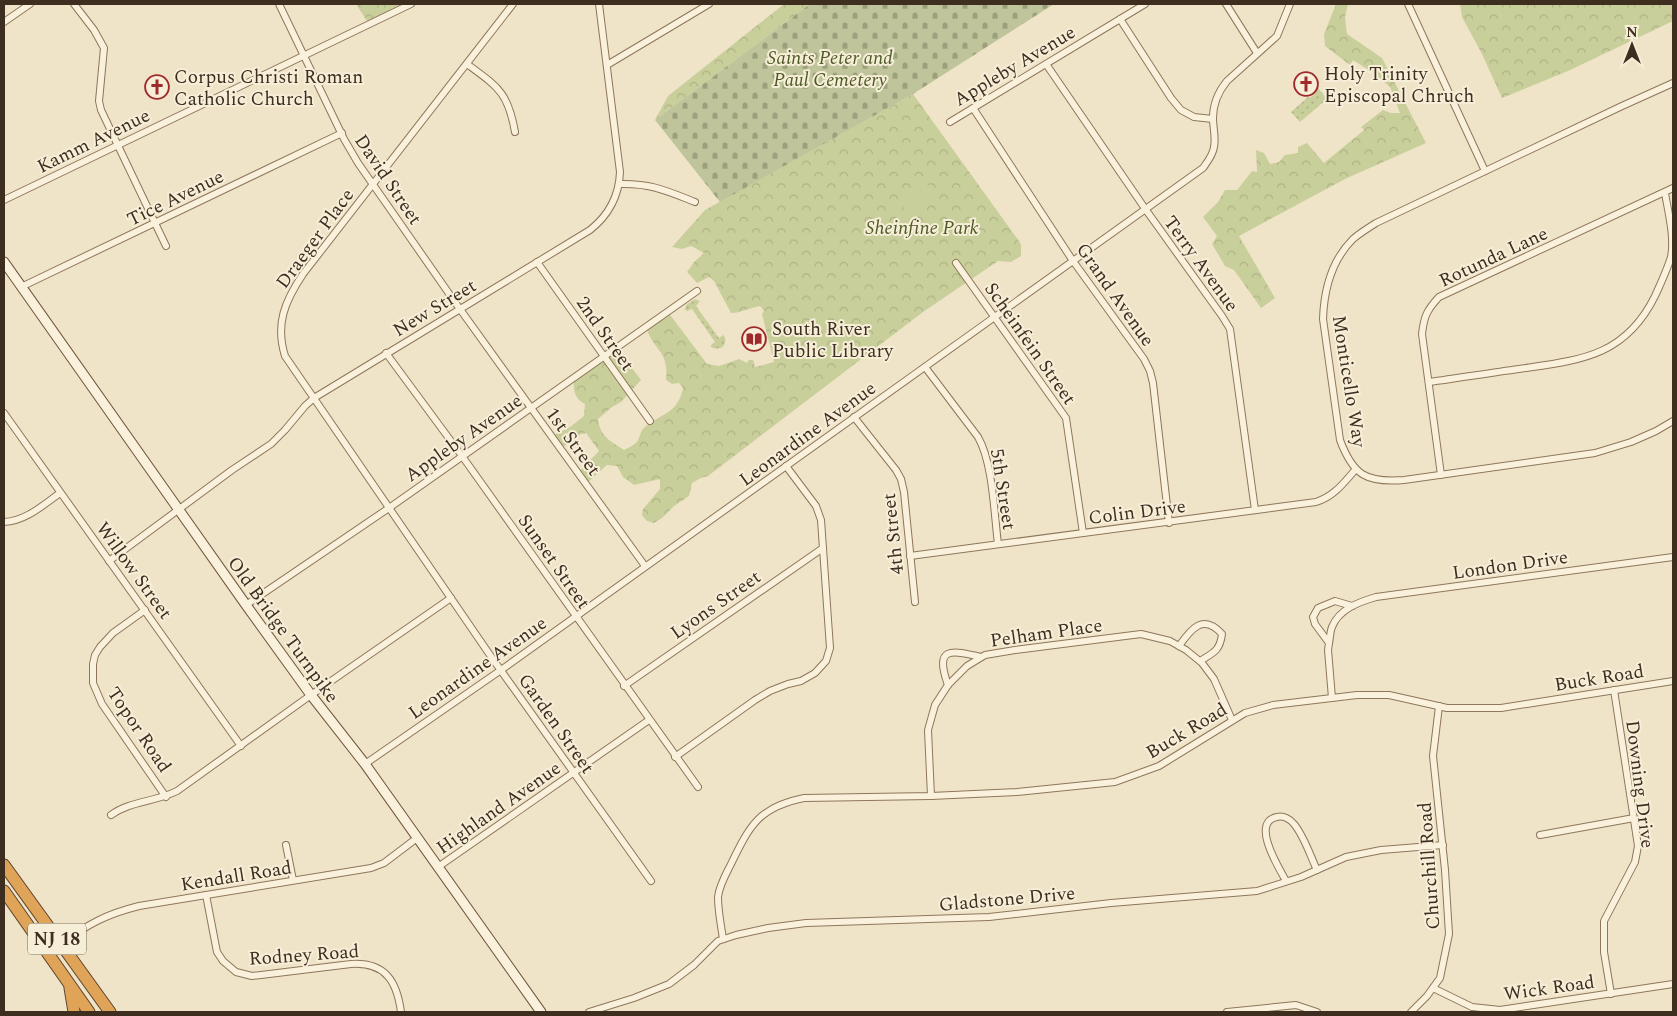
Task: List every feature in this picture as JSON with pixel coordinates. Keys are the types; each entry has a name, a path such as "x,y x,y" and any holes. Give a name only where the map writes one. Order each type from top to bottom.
{"highway":[{"name":"NJ 18","path":"4,865 110,1012"},
{"name":"NJ 18","path":"4,891 89,1012"},
{"path":"69,984 74,1012"}],"street":[{"path":"4,22 30,4"},
{"path":"74,4 104,48 99,101 101,110 166,246"},
{"name":"David Street","path":"279,4 358,163 460,309"},
{"name":"Kamm Avenue","path":"4,200 411,4"},
{"name":"Draeger Place","path":"389,508 285,356 282,340 283,314 290,293 303,274 513,4"},
{"name":"New Street","path":"109,561 232,470 271,444 314,398 599,223 611,208 617,194 620,164 599,4"},
{"path":"607,65 709,4"},
{"name":"Appleby Avenue","path":"950,122 1146,4"},
{"path":"1226,4 1257,53"},
{"name":"Leonardine Avenue","path":"365,764 501,670 1203,168 1212,155 1214,147 1216,136 1213,119 1220,89 1277,36 1290,4"},
{"path":"1408,4 1485,172"},
{"path":"1120,19 1171,98 1181,110 1194,117 1213,119"},
{"path":"467,64 496,85 508,102 515,132"},
{"name":"Terry Avenue","path":"1046,64 1230,329 1255,510"},
{"name":"Monticello Way","path":"1673,83 1376,223 1353,239 1342,252 1326,284 1323,302 1323,319 1340,440 1346,456 1355,470 1370,478 1386,481 1441,475 1595,453 1631,442 1673,421"},
{"name":"Grand Avenue","path":"973,108 1073,261 1144,359 1150,372 1169,523"},
{"name":"Tice Avenue","path":"21,287 342,133"},
{"path":"619,184 636,183 650,185 695,202"},
{"name":"Rotunda Lane","path":"1441,475 1422,334 1423,319 1428,308 1439,297 1673,188"},
{"path":"1429,382 1575,361 1601,352 1625,337 1646,313 1663,279 1671,255 1671,236 1665,193"},
{"name":"Old Bridge Turnpike","path":"4,262 310,695 365,764 541,1012"},
{"name":"2nd Street","path":"537,262 650,421"},
{"name":"Scheinfein Street","path":"956,263 1066,418 1083,533"},
{"name":"Appleby Avenue","path":"246,605 389,508 697,291"},
{"name":"1st Street","path":"460,309 645,566"},
{"name":"Sunset Street","path":"386,353 462,456 698,788"},
{"name":"5th Street","path":"925,366 978,436 983,446 988,462 998,544"},
{"name":"Willow Street","path":"4,413 241,746"},
{"name":"4th Street","path":"854,417 901,479 904,492 915,602"},
{"path":"675,757 770,691 802,681 815,673 826,661 830,648 822,520 816,506 786,466"},
{"name":"Colin Drive","path":"910,556 1316,502 1326,499 1336,492 1355,470"},
{"path":"4,522 28,515 60,493"},
{"name":"Garden Street","path":"389,508 651,881"},
{"name":"Lyons Street","path":"624,686 823,548"},
{"name":"London Drive","path":"1332,698 1328,650 1332,627 1344,611 1359,602 1376,597 1673,557"},
{"path":"111,815 126,806 166,797 177,792 310,695 451,598"},
{"name":"London Drive","path":"1329,643 1315,624 1313,617 1318,608 1334,601 1352,606"},
{"name":"Topor Road","path":"145,610 113,633 100,647 95,655 93,664 93,683 97,696 107,712 166,797"},
{"path":"1179,646 1191,630 1202,623 1217,628 1222,634 1216,652 1200,661"},
{"name":"Pelham Place","path":"931,796 928,730 935,705 948,685 967,666 985,655 1142,634 1170,641 1200,661 1214,679 1232,720"},
{"path":"948,685 943,669 943,661 946,655 958,652 981,657"},
{"name":"Buck Road","path":"723,939 718,895 745,834 760,817 776,806 804,798 931,796 1018,792 1114,782 1159,766 1244,713 1273,705 1357,695 1389,695 1448,708 1501,708 1673,681"},
{"name":"Downing Drive","path":"1611,994 1604,952 1604,921 1635,862 1638,846 1614,690"},
{"name":"Churchill Road","path":"1411,1012 1428,996 1440,978 1449,934 1443,845 1433,756 1438,706"},
{"name":"Highland Avenue","path":"438,867 649,720"},
{"path":"1286,881 1267,841 1265,828 1274,817 1282,816 1294,823 1317,870"},
{"path":"1540,835 1634,818"},
{"name":"Kendall Road","path":"62,945 92,923 120,911 139,906 371,868 384,864 417,838"},
{"path":"286,844 293,880"},
{"name":"Gladstone Drive","path":"589,1012 634,998 669,984 694,965 718,941 736,934 806,923 989,917 1111,903 1257,891 1317,870 1346,857 1381,850 1443,845"},
{"name":"Rodney Road","path":"206,895 217,952 223,961 236,972 252,976 352,964 368,965 383,972 394,985 398,993 401,1012"},
{"name":"Wick Road","path":"1433,988 1472,1007 1500,1010 1673,984"},
{"path":"1227,1012 1296,1005 1317,1012"}],"green space":[{"path":"356,4 412,4 369,24"},
{"path":"784,4 810,4 655,120 668,96"},
{"name":"Saints Peter and Paul Cemetery","path":"810,4 1054,4 913,94 720,202 655,120"},
{"path":"1336,4 1348,4 1345,17 1347,34 1382,58 1426,143 1345,179 1239,236 1275,298 1261,308 1234,270 1225,266 1212,244 1217,236 1203,217 1218,202 1225,190 1237,190 1252,171 1257,172 1256,150 1264,153 1270,164 1279,162 1285,155 1298,153 1298,147 1307,143 1324,163 1364,130 1361,127 1383,110 1391,113 1400,113 1390,87 1375,74 1353,60 1350,65 1325,46 1324,34"},
{"path":"1460,4 1673,4 1673,21 1568,71 1502,98 1482,54 1462,17"},
{"path":"1318,88 1327,99 1300,122 1291,112 1308,97 1315,94 1313,92"},
{"name":"Sheinfine Park","path":"913,94 1021,244 1021,256 1011,262 998,261 923,312 708,476 692,483 689,496 654,523 647,521 642,515 643,509 660,489 660,479 634,485 623,477 617,466 607,465 586,484 578,473 599,451 586,433 581,434 561,448 552,436 570,427 584,416 585,404 578,399 575,393 574,377 616,347 641,380 621,402 598,419 599,425 606,438 624,450 637,442 644,428 673,408 681,397 683,388 679,383 672,384 666,380 663,357 646,327 668,312 707,364 719,366 739,359 747,363 749,360 753,360 755,367 774,362 762,314 764,311 760,306 731,313 714,281 709,277 697,283 687,272 704,253 691,246 682,249 672,247 705,210"},
{"path":"931,184 940,199 909,217 900,201"},
{"path":"695,299 700,301 696,306 719,338 723,335 725,337 724,346 717,349 711,347 715,342 692,309 685,310 686,305"}],"place":[{"name":"Holy Trinity Episcopal Chruch","path":"1306,84"},
{"name":"Corpus Christi Roman Catholic Church","path":"157,87"},
{"name":"South River Public Library","path":"754,339"}]}
